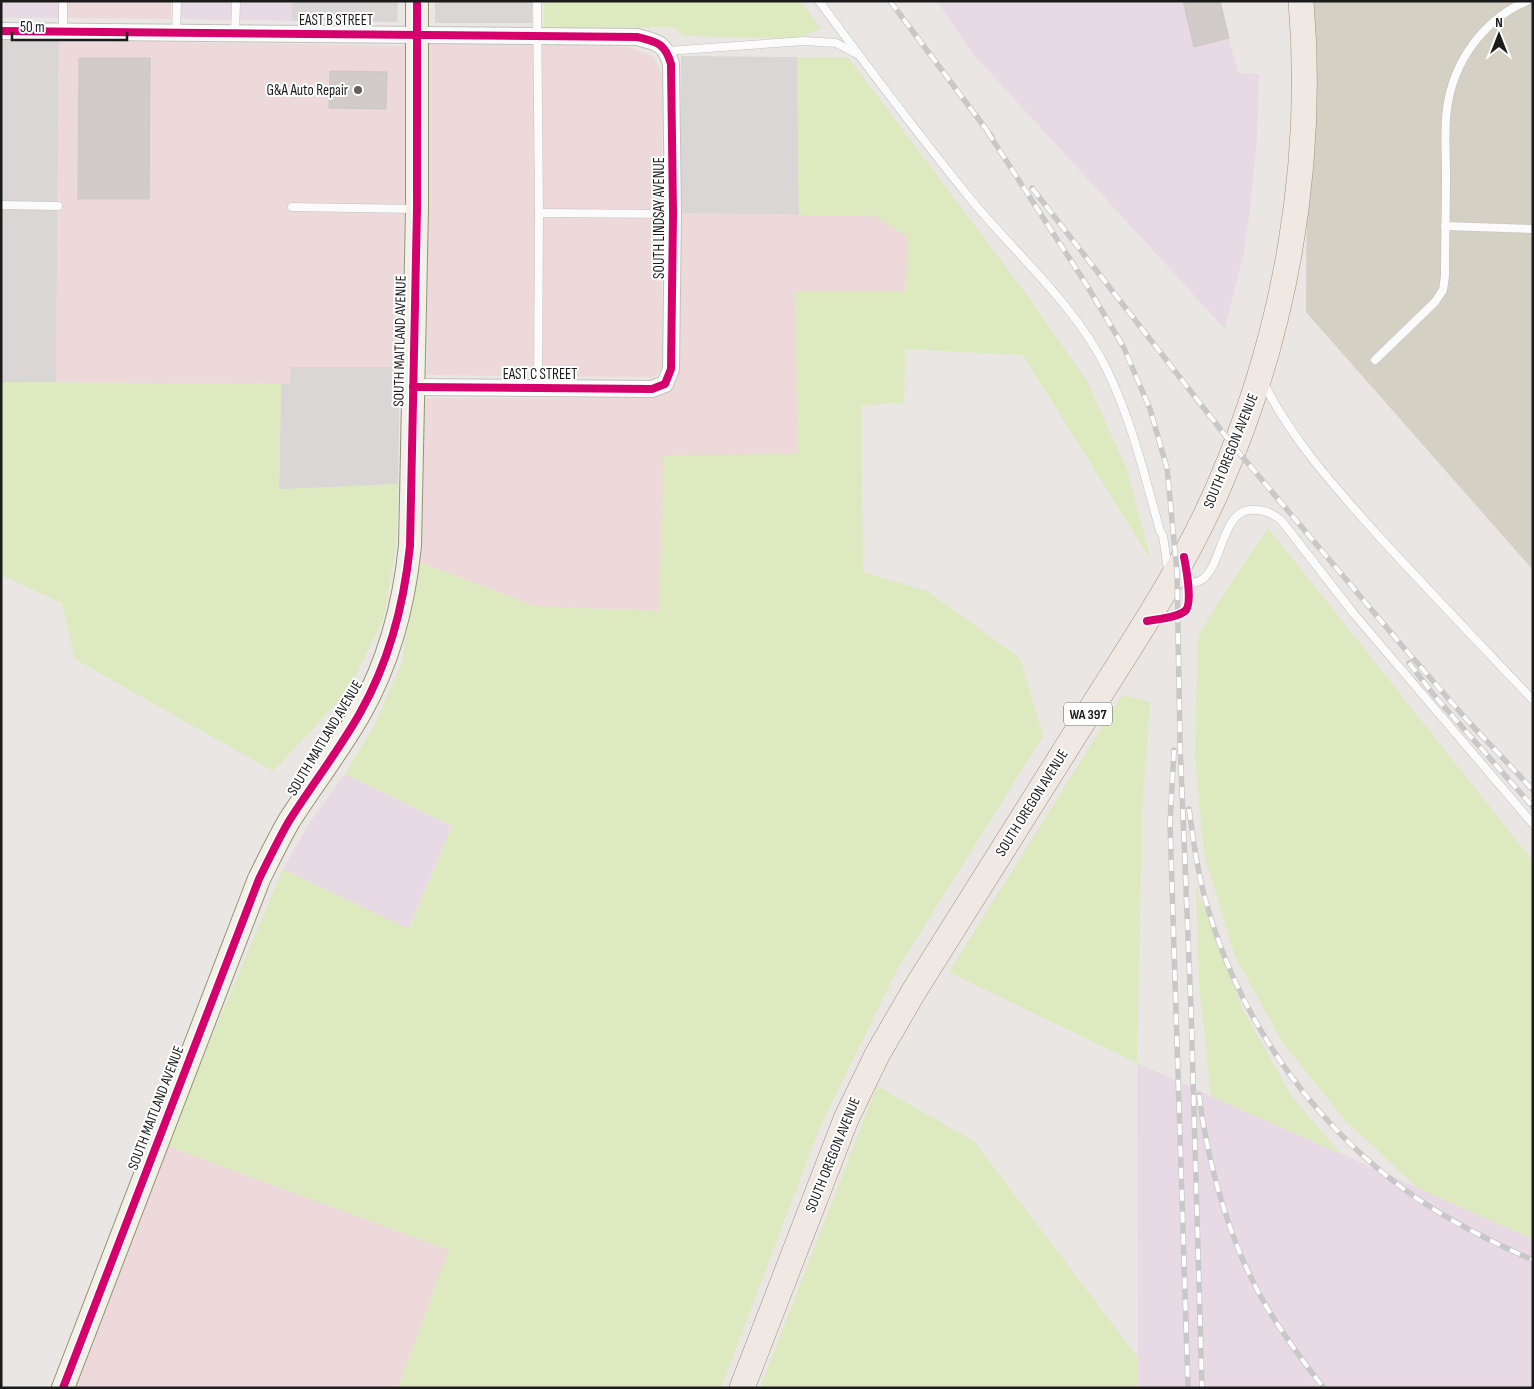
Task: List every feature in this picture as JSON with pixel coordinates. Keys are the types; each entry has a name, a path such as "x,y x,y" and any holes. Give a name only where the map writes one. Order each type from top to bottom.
{"main road":[{"name":"SOUTH OREGON AVENUE","path":"742,1388 843,1126 877,1055 914,991 1171,582 1218,489 1246,418 1260,376 1282,294 1299,184 1303,128 1305,68 1301,1"}],"street":[{"name":"SOUTH MAITLAND AVENUE","path":"63,1388 259,879 289,822 360,712 382,664 396,622 408,566 417,209 417,1"},
{"name":"EAST B STREET","path":"1,31 637,37 655,41 667,51"},
{"name":"SOUTH LINDSAY AVENUE","path":"665,384 671,370 673,214 671,64 667,51"},
{"name":"EAST C STREET","path":"413,387 652,389 665,384"}],"lane":[{"path":"63,1 63,32"},
{"path":"176,32 177,1"},
{"path":"235,33 236,1"},
{"path":"537,1 538,388"},
{"path":"819,1 858,55 973,202 1066,307 1089,337 1107,370 1132,430 1160,532 1163,536 1171,582 1198,582 1205,577 1234,518 1245,510 1260,509 1270,512 1281,520 1354,614 1533,824"},
{"path":"1374,360 1435,302 1443,290 1445,276 1447,109 1457,70 1473,44 1493,23 1516,6 1527,1"},
{"path":"667,51 804,41 836,43 858,55"},
{"path":"1,205 58,206"},
{"path":"292,208 417,209"},
{"path":"539,213 673,214"},
{"path":"1446,226 1533,229"},
{"path":"1260,376 1277,409 1328,479 1397,556 1533,700"}],"shaded area":[{"path":"1,1 68,1 68,18 1,18"},
{"path":"68,1 171,1 171,19 68,18"},
{"path":"181,1 292,1 292,21 181,19"},
{"path":"292,1 398,1 397,22 292,21"},
{"path":"435,1 532,1 532,23 435,23"},
{"path":"937,1 1219,1 1238,73 1259,74 1257,139 1249,217 1243,256 1225,329 974,55"},
{"path":"1308,1 1533,1 1533,570 1306,312"},
{"path":"1,39 59,40 56,382 1,382"},
{"path":"59,40 409,46 400,367 291,367 290,384 56,382"},
{"path":"426,40 630,47 654,57 662,76 662,367 655,377 427,375"},
{"path":"681,56 797,57 799,215 681,213"},
{"path":"681,213 876,216 908,237 906,292 795,291 798,455 664,455 660,611 534,606 419,562 423,398 650,398 672,389 680,367"},
{"path":"290,367 400,367 398,484 279,490 281,384 290,384"},
{"path":"345,774 452,826 408,929 283,869 310,822"},
{"path":"1137,1063 1533,1239 1533,1388 1138,1388"},
{"path":"166,1145 449,1250 398,1388 75,1388"}],"green space":[{"path":"544,1 800,1 821,28 798,39 684,36 674,27 544,28"},
{"path":"797,57 848,57 1029,298 1087,381 1127,470 1151,560 1023,355 905,349 904,403 861,405 863,572 927,591 1020,658 1043,736 898,968 819,1129 721,1388 398,1388 449,1250 166,1145 283,869 409,929 452,826 345,774 375,724 402,662 419,562 534,606 659,611 664,455 798,454 795,291 906,292 908,237 876,216 799,215"},
{"path":"1,382 281,384 279,489 398,484 396,545 384,617 348,691 273,771 75,659 62,603 1,575"},
{"path":"1268,528 1533,861 1533,1239 1418,1188 1346,1121 1283,1043 1235,956 1204,854 1195,757 1198,636"},
{"path":"1122,695 1150,702 1142,812 1137,1063 949,972"},
{"path":"1196,887 1243,1010 1292,1097 1341,1154 1211,1096 1199,982"},
{"path":"877,1086 974,1141 1138,1358 1138,1388 760,1388"}],"building":[{"path":"1183,1 1220,1 1229,38 1194,47"},
{"path":"79,58 150,58 149,199 78,199"},
{"name":"G&A Auto Repair","path":"330,71 387,72 386,109 329,108"}],"railway":[{"path":"890,1 992,137"},
{"path":"987,131 1086,284 1123,346 1150,409 1167,468 1177,572 1180,743 1191,1009 1202,1388"},
{"path":"1032,188 1235,448 1398,641 1467,720 1533,790"},
{"path":"1409,663 1433,694 1533,807"},
{"path":"1174,750 1170,823 1188,1388"},
{"path":"1189,809 1200,876 1218,941 1235,982 1256,1021 1279,1059 1305,1095 1367,1159 1416,1198 1465,1227 1533,1260"},
{"path":"1199,1095 1208,1150 1215,1178 1243,1261 1269,1311 1295,1350 1324,1388"}],"cycle path":[{"path":"63,1388 259,879 289,821 360,713 379,674 394,632 404,589 410,546 417,209 417,1"},
{"path":"1,31 637,37 659,44 666,52 671,64 673,214 671,369 665,384 652,389 413,387"},
{"path":"1147,621 1167,618 1185,611 1188,601 1188,586 1184,557"}],"place":[{"name":"G&A Auto Repair","path":"358,90"}]}
